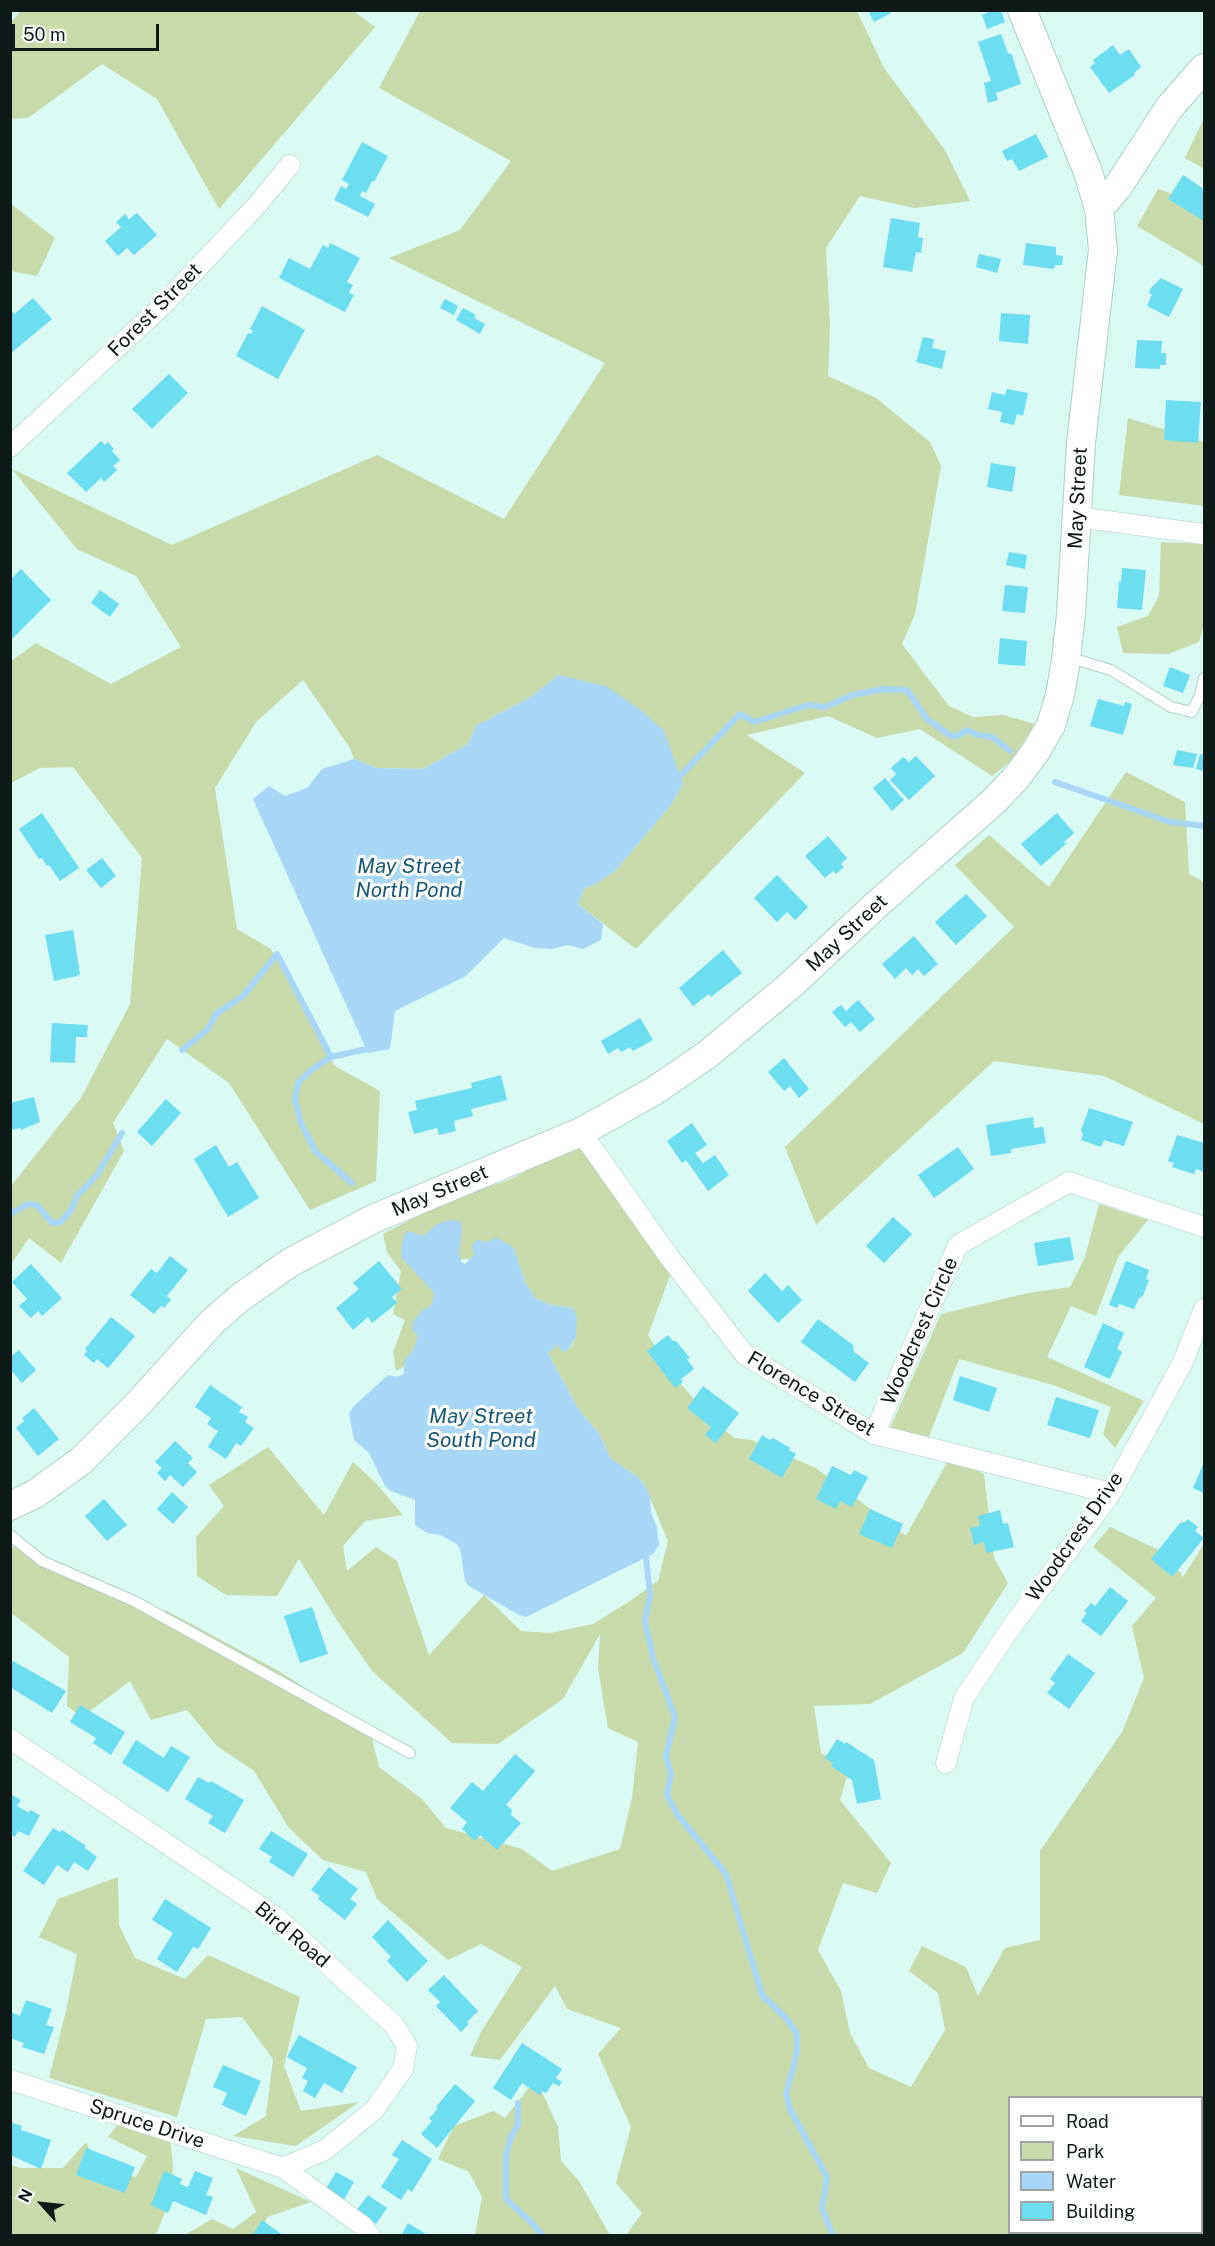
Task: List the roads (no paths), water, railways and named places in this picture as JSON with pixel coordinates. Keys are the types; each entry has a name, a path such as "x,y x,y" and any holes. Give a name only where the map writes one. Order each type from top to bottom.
{"street":[{"name":"May Street","path":"10,1506 35,1494 81,1461 138,1404 212,1322 241,1297 291,1262 373,1219 581,1132 654,1091 708,1054 793,983 874,906 993,802 1036,752 1050,725 1060,695 1066,660 1071,614 1083,411 1103,250 1099,209 1088,172 1023,10"},
{"path":"1099,209 1117,188 1169,108 1204,68"},
{"name":"Forest Street","path":"10,447 162,306 257,205 290,165"},
{"path":"1077,517 1204,534"},
{"name":"Florence Street","path":"581,1132 670,1258 745,1355 874,1434 1110,1493"},
{"name":"Woodcrest Circle","path":"874,1434 958,1245 1069,1182 1204,1227"},
{"name":"Woodcrest Drive","path":"946,1763 964,1698 1010,1629 1110,1493 1182,1364 1204,1309"},
{"name":"Bird Road","path":"10,1739 276,1917 394,2025 403,2038 407,2046 403,2069 374,2110 325,2150 283,2168"},
{"name":"Spruce Drive","path":"10,2080 283,2168 363,2226 370,2235"}],"lane":[{"path":"1066,660 1081,661 1111,670 1171,707 1192,712 1200,695 1204,678"},
{"path":"10,1535 42,1561 134,1601 410,1753"}],"water":[{"name":"May Street North Pond","path":"558,675 606,686 642,711 664,731 683,784 671,805 616,870 584,889 578,904 603,924 601,940 583,949 568,945 552,949 535,948 504,938 466,976 395,1011 390,1049 368,1053 253,799 269,786 285,796 307,788 322,769 354,759 377,768 423,769 468,744 477,725 531,697"},
{"name":"May Street South Pond","path":"450,1220 460,1221 461,1262 465,1264 474,1255 472,1246 477,1240 488,1242 496,1237 514,1248 525,1282 536,1299 551,1305 573,1308 577,1318 576,1337 568,1350 562,1352 558,1345 548,1353 577,1407 600,1435 610,1458 639,1478 645,1486 650,1496 651,1512 657,1528 659,1545 653,1554 526,1617 469,1586 465,1581 460,1549 457,1544 440,1535 427,1533 415,1525 415,1500 391,1491 385,1486 369,1453 354,1440 349,1413 388,1375 397,1377 404,1374 404,1361 413,1350 418,1336 412,1329 413,1322 423,1309 429,1308 433,1300 434,1293 402,1258 404,1235 408,1231 424,1236 437,1224"}],"waterway":[{"path":"675,779 740,714 754,722 808,705 825,707 853,695 883,689 907,690 927,719 951,736 958,736 966,730 992,737 1010,751"},
{"path":"1055,782 1170,822 1204,826"},
{"path":"182,1050 207,1030 216,1014 243,996 277,954 331,1057 367,1049 368,1043"},
{"path":"331,1057 311,1070 298,1083 295,1100 301,1123 316,1152 352,1183"},
{"path":"10,1214 28,1204 37,1205 52,1223 61,1222 71,1210 77,1196 97,1175 122,1133"},
{"path":"646,1557 650,1595 645,1621 653,1658 675,1717 666,1756 671,1774 667,1795 677,1814 726,1874 762,1995 786,2018 797,2034 797,2052 786,2094 791,2111 827,2177 822,2208 833,2236"},
{"path":"518,2103 518,2125 511,2137 506,2155 506,2199 543,2236"}]}
